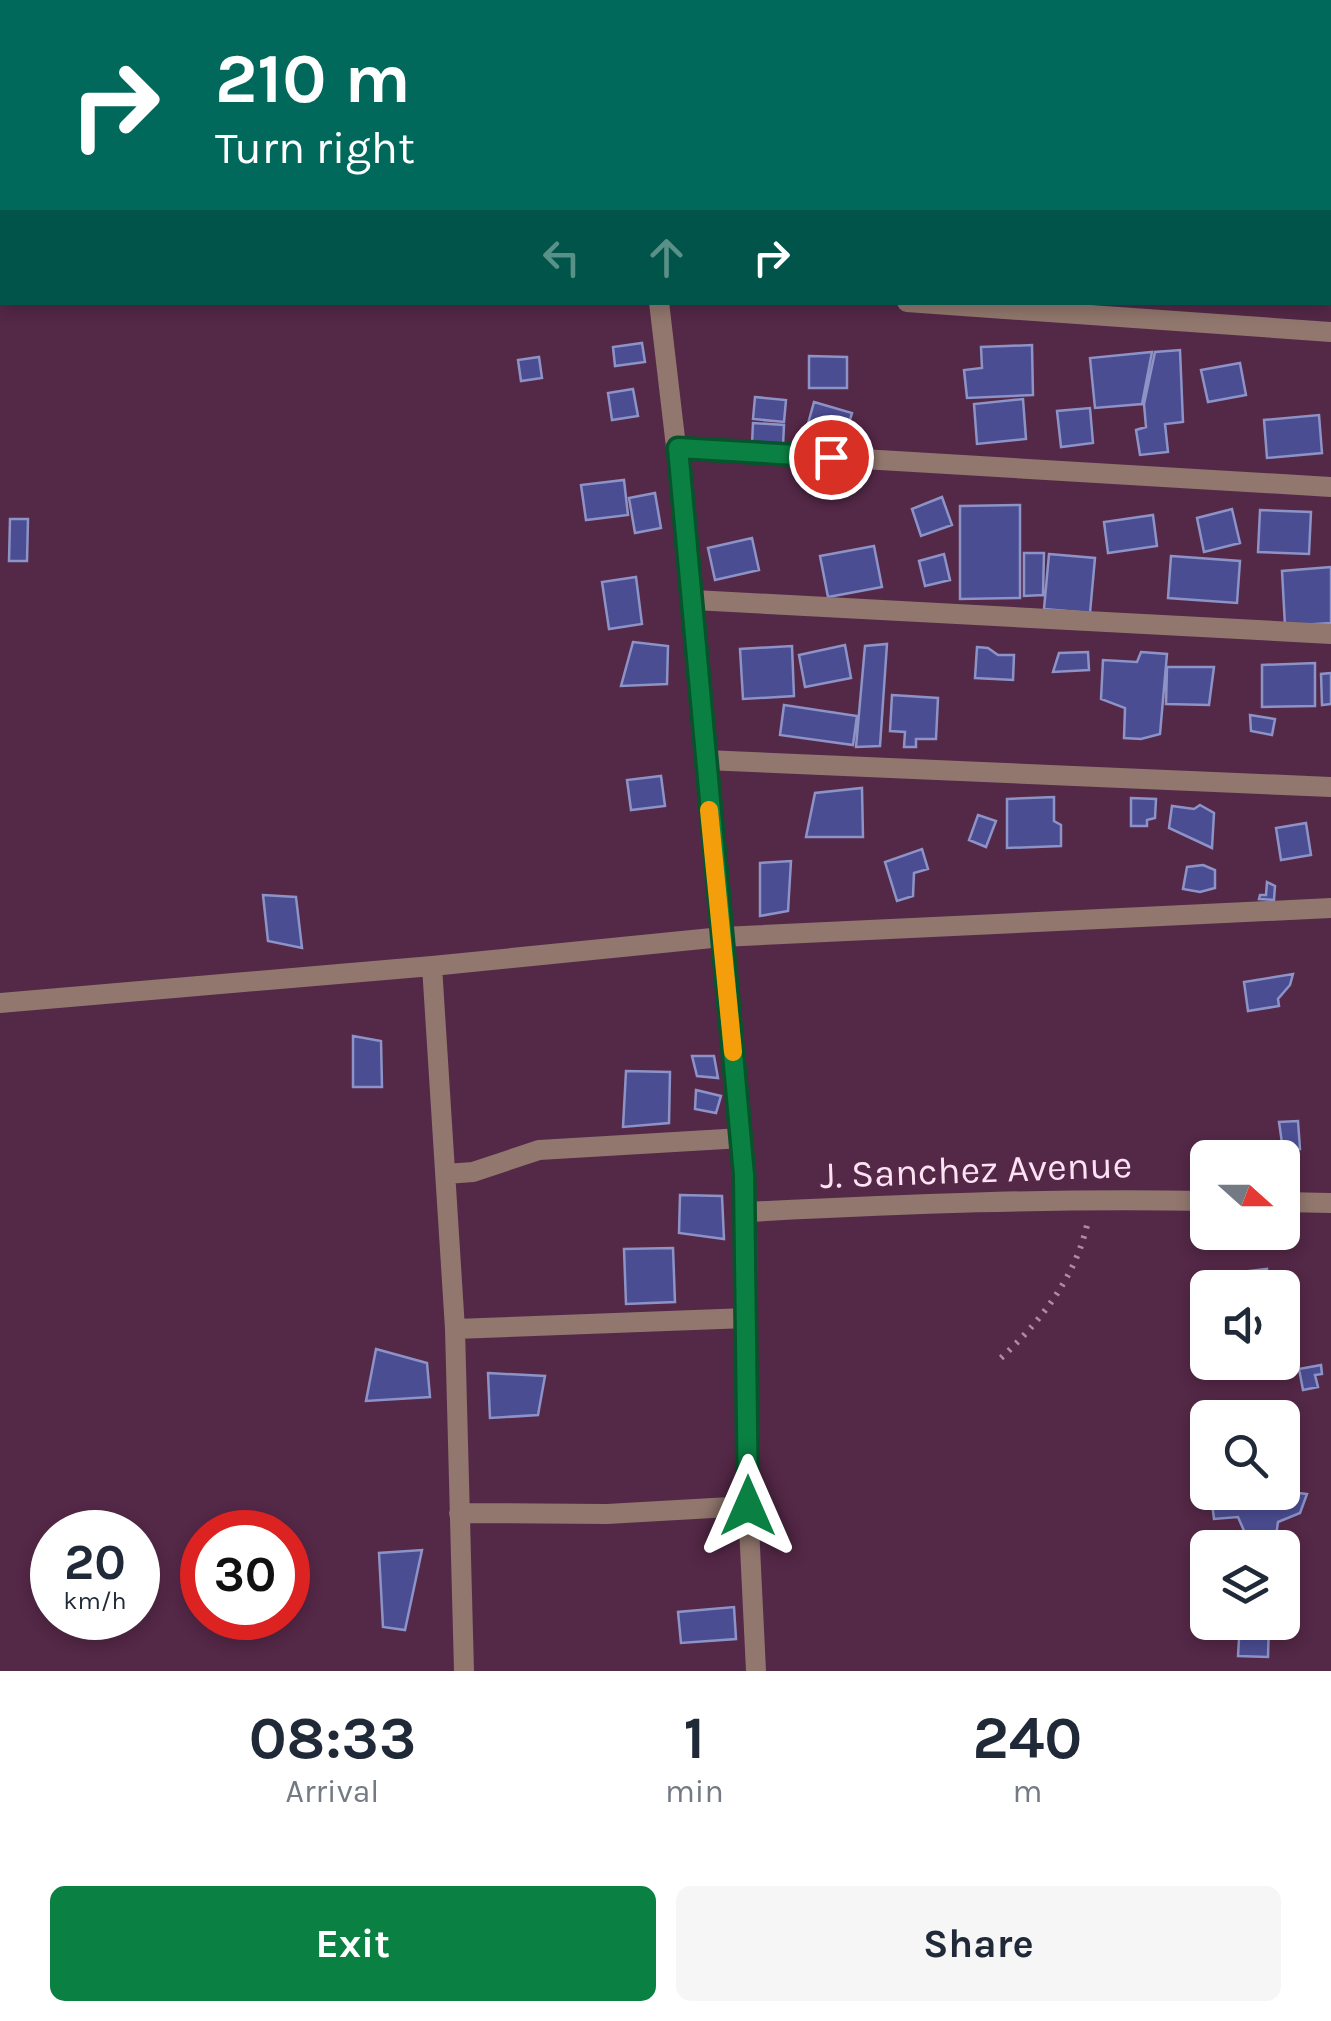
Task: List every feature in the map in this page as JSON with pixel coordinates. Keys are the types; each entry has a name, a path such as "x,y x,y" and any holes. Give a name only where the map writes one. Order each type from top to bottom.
{"street":[{"path":"659,305 694,600 705,760 742,1138 748,1506 756,1671"},
{"path":"949,305 1331,332"},
{"path":"678,448 1331,486"},
{"path":"694,600 1331,634"},
{"path":"705,760 1331,788"},
{"path":"0,1003 722,937 1331,908"},
{"path":"432,966 455,1329 464,1671"},
{"path":"446,1174 473,1172 539,1150 742,1138"},
{"name":"J. Sanchez Avenue","path":"746,1212 934,1202 1190,1201"},
{"path":"1300,1202 1331,1203"},
{"path":"455,1329 747,1318"},
{"path":"458,1513 607,1514 748,1506"}],"path":[{"path":"1001,1358 1032,1329 1061,1289 1084,1238 1092,1199"}],"building":[{"path":"642,343 645,362 615,366 613,347"},
{"path":"1032,345 1033,395 967,398 964,370 982,368 981,347"},
{"path":"1180,350 1183,422 1165,424 1168,452 1140,455 1136,430 1146,427 1144,404 1155,352"},
{"path":"1152,352 1142,404 1095,408 1090,358"},
{"path":"809,356 847,357 847,388 809,388"},
{"path":"539,357 542,378 521,381 518,360"},
{"path":"1240,363 1246,395 1208,402 1201,370"},
{"path":"633,389 638,416 612,420 608,393"},
{"path":"755,397 786,400 784,422 753,419"},
{"path":"1023,399 1026,439 977,444 974,404"},
{"path":"814,402 852,413 841,449 804,438"},
{"path":"1090,408 1093,443 1061,447 1057,411"},
{"path":"1319,415 1322,453 1267,458 1264,420"},
{"path":"753,423 784,425 783,446 752,444"},
{"path":"624,480 628,515 586,520 581,485"},
{"path":"655,493 661,528 635,533 629,498"},
{"path":"942,497 952,525 921,536 912,509"},
{"path":"1020,505 1020,598 960,599 960,506"},
{"path":"1232,509 1240,543 1204,552 1197,518"},
{"path":"1260,510 1311,512 1309,554 1258,552"},
{"path":"1153,515 1157,546 1108,553 1104,522"},
{"path":"10,519 28,519 27,561 9,561"},
{"path":"752,538 759,570 715,580 708,548"},
{"path":"874,546 882,587 828,597 820,556"},
{"path":"1024,553 1044,553 1043,595 1024,596"},
{"path":"944,554 950,580 925,586 919,561"},
{"path":"1049,554 1095,558 1090,613 1044,609"},
{"path":"1171,556 1240,561 1237,603 1168,598"},
{"path":"1331,567 1331,623 1285,626 1282,571"},
{"path":"636,577 642,624 609,629 602,582"},
{"path":"633,642 668,646 667,684 621,686"},
{"path":"887,644 880,746 856,747 865,646"},
{"path":"845,645 851,678 805,687 799,655"},
{"path":"792,646 794,696 743,699 740,649"},
{"path":"977,647 998,655 1014,655 1013,680 975,678"},
{"path":"1088,652 1089,670 1053,672 1059,653"},
{"path":"1141,652 1167,654 1160,734 1124,738 1125,708 1101,699 1103,660 1137,662"},
{"path":"1315,663 1315,706 1262,707 1262,665"},
{"path":"1167,667 1214,667 1209,705 1166,704"},
{"path":"1331,673 1331,704 1322,705 1321,674"},
{"path":"892,695 938,698 936,739 916,739 916,747 904,747 905,732 890,731"},
{"path":"784,705 857,716 853,745 780,735"},
{"path":"1250,715 1275,719 1272,735 1251,731"},
{"path":"661,776 665,806 631,810 627,780"},
{"path":"862,788 863,837 806,837 815,793"},
{"path":"1054,797 1054,821 1061,825 1061,846 1007,848 1007,799"},
{"path":"1131,798 1156,799 1155,818 1147,820 1147,826 1131,826"},
{"path":"1200,805 1214,813 1212,848 1169,828 1172,806 1194,809"},
{"path":"978,815 996,821 986,847 969,840"},
{"path":"1306,823 1311,855 1281,860 1276,828"},
{"path":"922,849 928,869 914,873 913,896 897,901 885,862"},
{"path":"791,861 788,911 760,916 760,863"},
{"path":"1203,865 1215,870 1215,888 1200,892 1183,889 1187,867"},
{"path":"1267,882 1275,886 1274,900 1259,899 1266,895"},
{"path":"263,895 296,897 302,948 268,941"},
{"path":"1293,974 1290,985 1278,999 1279,1006 1248,1011 1244,982"},
{"path":"353,1036 381,1041 382,1087 353,1087"},
{"path":"692,1056 714,1056 718,1078 697,1076"},
{"path":"626,1071 670,1072 669,1123 623,1127"},
{"path":"696,1090 721,1096 716,1113 695,1109"},
{"path":"1298,1121 1299,1140 1282,1140 1279,1122"},
{"path":"680,1195 722,1196 724,1239 679,1233"},
{"path":"673,1248 675,1302 626,1304 624,1249"},
{"path":"376,1349 427,1363 430,1397 366,1401"},
{"path":"1321,1365 1322,1374 1315,1375 1318,1387 1303,1390 1300,1369"},
{"path":"488,1373 545,1376 538,1415 490,1418"},
{"path":"1300,1493 1307,1494 1300,1513 1278,1522 1277,1530 1244,1530 1238,1517 1214,1519 1213,1510 1300,1510"},
{"path":"422,1550 405,1630 383,1627 379,1553"},
{"path":"734,1607 736,1639 681,1643 678,1612"},
{"path":"1239,1640 1268,1640 1268,1657 1238,1656"}],"slow traffic":[{"path":"709,810 733,1052"}],"route":[{"path":"748,1506 742,1138 678,448 831,457"}]}
